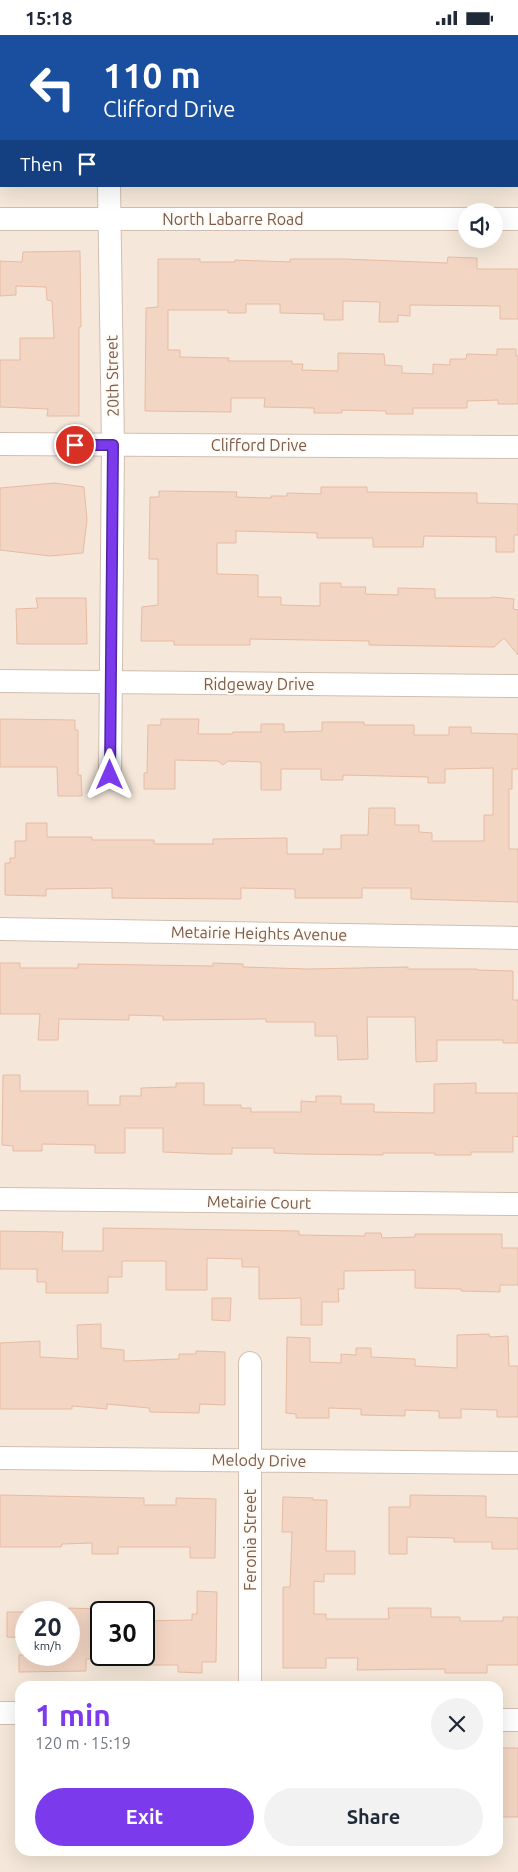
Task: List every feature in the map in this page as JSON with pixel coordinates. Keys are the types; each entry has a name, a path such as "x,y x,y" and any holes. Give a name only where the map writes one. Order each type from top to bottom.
{"street":[{"name":"20th Street","path":"109,187 113,445 109,683 110,775"},
{"name":"North Labarre Road","path":"0,219 458,219"},
{"path":"503,219 518,219"},
{"name":"Clifford Drive","path":"0,444 518,447"},
{"name":"Ridgeway Drive","path":"0,681 518,686"},
{"name":"Metairie Heights Avenue","path":"0,929 518,938"},
{"name":"Metairie Court","path":"0,1199 518,1205"},
{"name":"Feronia Street","path":"250,1363 250,1681"},
{"name":"Melody Drive","path":"0,1458 518,1463"},
{"path":"0,1713 15,1713"},
{"path":"503,1720 518,1720"}],"shaded area":[{"path":"0,187 518,187 518,1872 0,1872"}],"building":[{"path":"80,251 79,416 47,416 48,409 0,407 0,360 20,360 20,338 54,338 52,301 47,300 46,287 16,286 16,295 0,296 0,261 22,262 23,252"},
{"path":"448,257 477,258 477,269 518,269 518,319 500,319 500,306 410,305 410,316 398,315 398,322 379,322 380,302 343,301 343,320 324,320 324,314 280,313 280,304 246,304 246,313 228,313 228,310 168,310 168,350 180,350 180,357 229,358 228,361 292,361 292,364 303,364 302,370 338,371 338,353 384,354 385,365 402,366 402,373 433,374 433,364 450,365 450,359 466,359 467,354 497,355 497,349 516,349 516,356 518,356 518,404 498,404 498,400 467,401 467,408 413,408 413,414 386,414 386,411 342,410 342,413 314,413 314,408 264,407 265,398 231,398 231,412 145,411 146,308 158,307 158,259 200,259 200,262 235,262 235,260 290,262 290,259 344,259 447,263"},
{"path":"55,483 84,487 87,520 83,553 50,556 0,550 0,488"},
{"path":"321,487 367,487 367,492 477,493 477,503 518,504 518,535 514,535 514,552 496,552 496,537 424,536 423,547 373,547 373,538 317,538 317,533 236,531 236,543 217,543 217,574 258,575 258,597 281,597 281,605 320,606 320,583 341,583 341,587 366,587 365,594 398,595 398,588 435,589 435,598 492,597 514,599 513,609 518,610 518,655 504,638 494,647 369,645 369,641 250,639 250,645 174,645 174,641 141,641 142,607 158,605 158,559 149,559 150,497 159,497 159,491 237,492 236,497 271,498 271,496 287,496 287,493 321,494"},
{"path":"36,598 86,598 87,644 17,644 16,609 38,608"},
{"path":"0,719 75,720 75,730 78,730 78,775 81,775 82,796 58,796 57,767 0,767"},
{"path":"161,719 199,719 198,734 261,732 261,724 284,724 284,732 322,731 322,722 364,722 364,725 414,725 414,735 449,735 449,727 471,727 471,733 518,734 518,769 512,769 512,789 509,789 509,849 518,849 518,902 411,899 411,888 362,888 362,898 295,898 295,889 241,888 241,899 112,898 112,888 46,889 46,896 5,895 5,863 10,863 10,858 15,858 15,841 26,841 26,823 47,823 47,837 92,837 92,840 154,840 154,844 213,844 213,839 287,838 287,854 323,854 323,849 341,849 341,835 368,835 369,808 395,808 395,825 419,825 419,832 432,833 432,841 484,841 484,815 493,815 493,768 445,769 445,783 428,783 428,777 343,775 343,780 321,780 321,769 281,769 281,790 261,790 261,762 228,761 223,765 218,761 175,760 175,789 144,789 144,773 147,773 148,725 161,725"},
{"path":"0,963 20,963 20,968 78,968 78,964 213,966 213,963 243,964 243,967 308,969 408,967 408,969 513,971 513,1000 518,1000 518,1043 503,1043 503,1040 437,1040 437,1061 416,1062 415,1017 367,1017 368,1059 338,1060 337,1036 315,1036 315,1022 266,1022 266,1019 163,1020 163,1016 129,1015 129,1020 59,1019 58,1040 38,1040 40,1014 0,1014"},
{"path":"3,1075 20,1075 20,1091 88,1091 88,1105 120,1105 120,1096 141,1096 141,1088 176,1087 176,1083 204,1083 204,1105 241,1105 241,1108 251,1108 251,1112 301,1112 301,1101 316,1102 316,1096 341,1096 341,1104 374,1104 374,1112 434,1113 434,1084 476,1083 476,1093 518,1093 518,1137 513,1136 513,1152 471,1152 471,1155 435,1155 435,1153 383,1153 383,1155 301,1154 274,1153 274,1148 232,1148 232,1154 209,1154 163,1152 163,1128 125,1128 125,1153 95,1153 95,1145 42,1144 42,1151 13,1151 13,1146 2,1145"},
{"path":"103,1228 299,1231 299,1235 365,1236 365,1233 381,1233 382,1238 415,1237 415,1234 502,1234 502,1248 518,1248 518,1285 500,1285 500,1292 415,1288 415,1270 344,1271 344,1289 338,1289 339,1302 322,1302 322,1325 301,1325 301,1298 259,1299 259,1267 242,1267 242,1259 207,1258 207,1290 166,1290 166,1261 122,1261 122,1277 108,1277 108,1293 46,1293 46,1282 37,1282 37,1269 0,1269 0,1231 63,1232 62,1251 103,1251"},
{"path":"212,1298 231,1298 230,1321 212,1320"},
{"path":"101,1324 101,1348 124,1350 124,1361 179,1359 179,1354 196,1354 196,1351 225,1352 225,1405 200,1404 199,1413 150,1412 149,1408 107,1404 107,1409 72,1406 72,1409 0,1409 0,1343 40,1341 40,1357 78,1359 77,1325"},
{"path":"489,1334 490,1337 508,1336 509,1366 518,1366 518,1417 497,1417 497,1410 461,1409 461,1418 439,1418 439,1411 405,1410 405,1416 361,1415 361,1409 329,1408 329,1418 296,1418 296,1414 286,1413 287,1337 310,1338 310,1362 341,1363 341,1354 356,1355 356,1348 371,1348 371,1357 415,1359 415,1366 457,1368 457,1335"},
{"path":"0,1495 144,1498 144,1505 176,1505 176,1498 216,1499 215,1558 190,1558 190,1547 118,1547 118,1554 92,1554 92,1543 62,1544 61,1547 0,1547"},
{"path":"410,1495 486,1496 486,1517 518,1518 518,1549 492,1549 492,1542 454,1542 454,1538 407,1537 407,1554 389,1554 389,1507 410,1507"},
{"path":"283,1497 327,1500 326,1551 355,1551 355,1574 324,1574 324,1582 314,1581 314,1614 326,1614 326,1619 389,1619 388,1608 431,1608 431,1617 460,1617 460,1621 503,1621 503,1617 518,1617 518,1665 487,1665 487,1673 445,1673 445,1669 357,1670 358,1658 326,1658 326,1668 283,1668 283,1587 290,1587 292,1532 282,1532"},
{"path":"197,1591 217,1592 216,1662 202,1662 202,1673 178,1672 178,1665 155,1665 155,1621 192,1620 192,1614 197,1614"},
{"path":"80,1608 90,1609 90,1659 86,1659 86,1671 19,1672 19,1666 80,1666"},
{"path":"7,1612 15,1612 15,1637 7,1637"},
{"path":"503,1748 518,1748 518,1817 503,1817"}],"route":[{"path":"75,445 113,445 109,683 110,775"}]}
